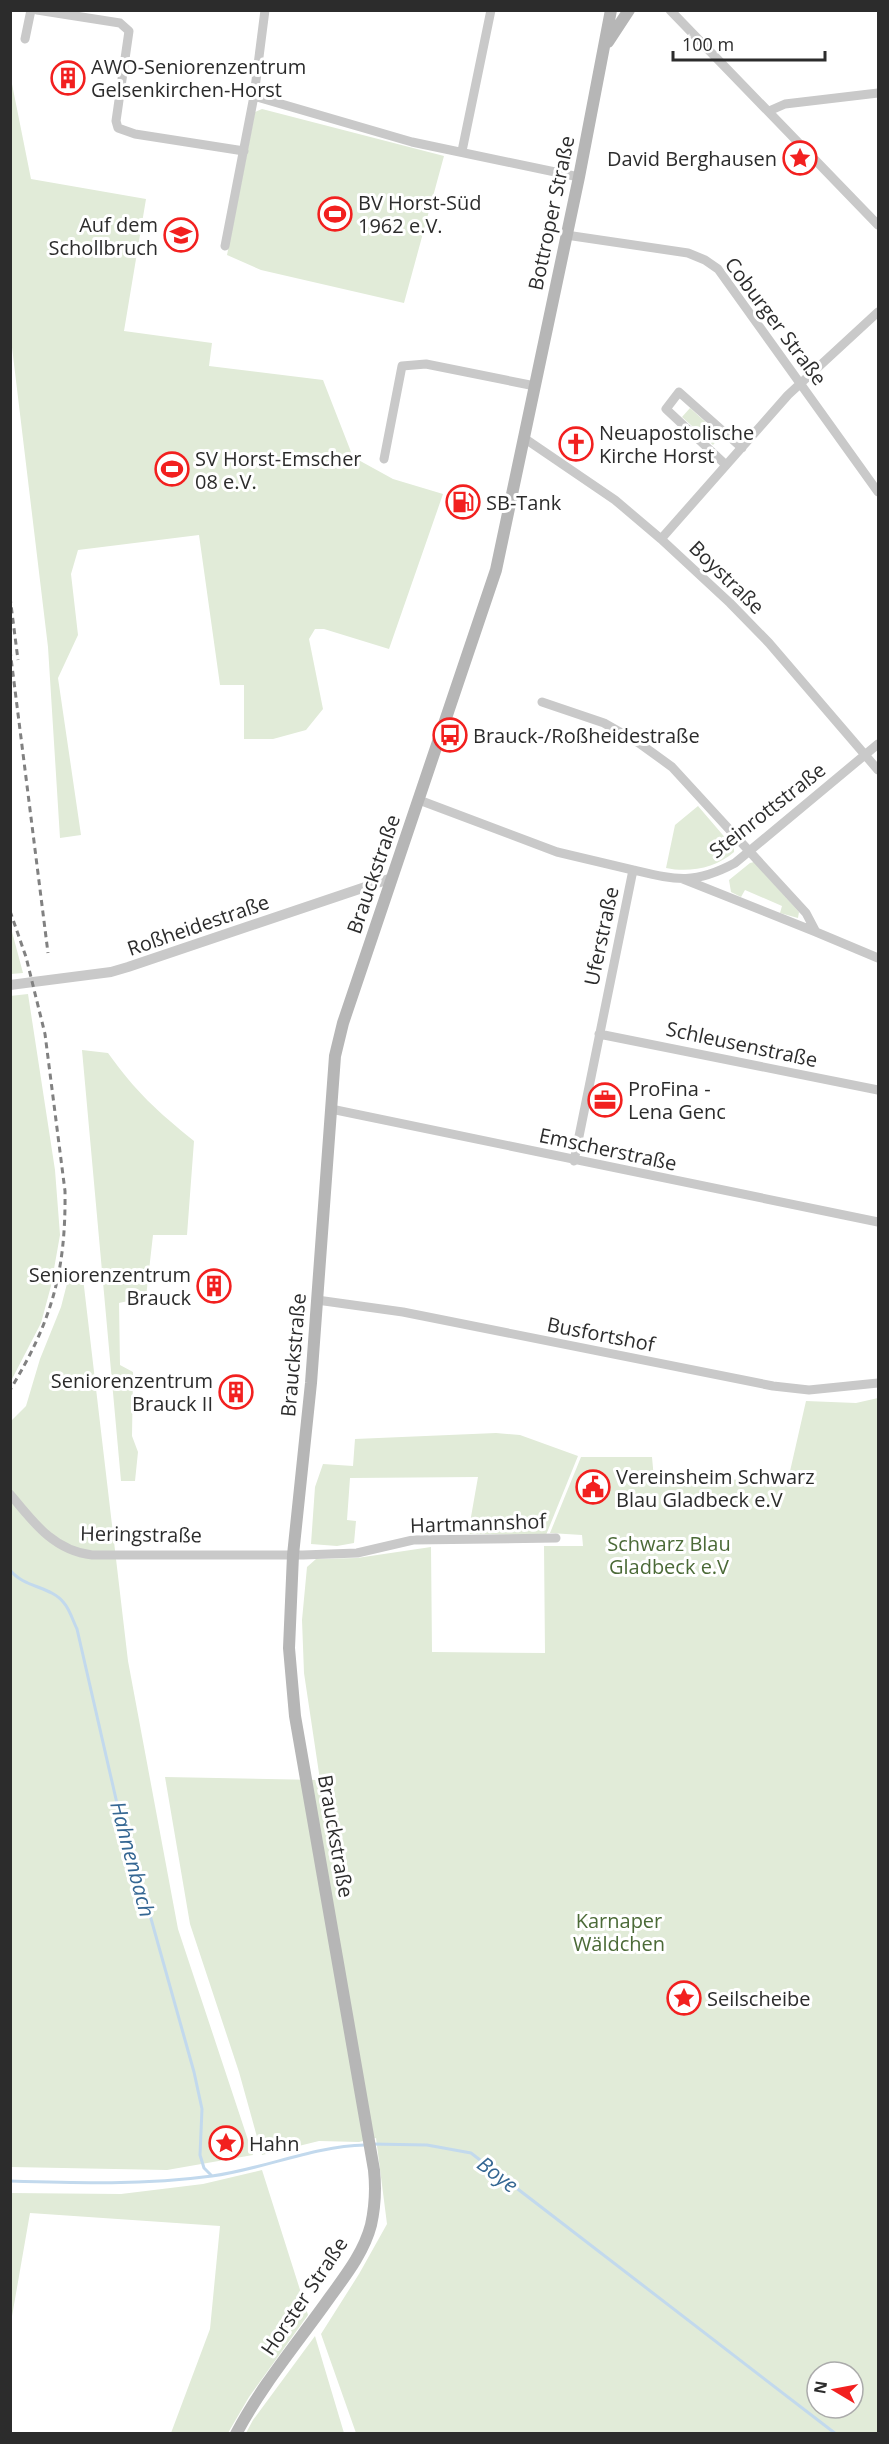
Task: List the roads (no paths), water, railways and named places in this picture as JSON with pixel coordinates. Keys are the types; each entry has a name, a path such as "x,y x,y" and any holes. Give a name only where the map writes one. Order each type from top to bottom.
{"main road":[{"name":"Bottroper Straße","path":"498,561 579,177 611,10"},
{"name":"Bottroper Straße","path":"604,48 628,10"},
{"name":"Brauckstraße","path":"374,2170 296,1716 289,1648 293,1555 311,1383 335,1056 498,561"},
{"name":"Horster Straße","path":"236,2433 363,2247 374,2207 374,2170"}],"street":[{"path":"25,39 31,10"},
{"path":"37,10 120,23 129,31 116,121 118,129 135,134 244,152"},
{"path":"225,246 254,96 265,10"},
{"path":"462,151 491,10"},
{"path":"670,10 879,225"},
{"path":"769,111 784,104 879,93"},
{"path":"254,96 412,142 579,177"},
{"name":"Coburger Straße","path":"566,235 688,253 705,260 718,269 879,492"},
{"path":"661,539 801,382 879,312"},
{"path":"384,459 402,366 426,364 535,386"},
{"path":"726,465 666,409 679,392 742,448"},
{"name":"Boystraße","path":"524,438 615,500 730,603 761,635 879,770"},
{"path":"542,702 604,723 639,743 672,767 806,913 816,932"},
{"name":"Steinrottstraße","path":"633,870 683,879 711,876 735,863 879,744"},
{"name":"Uferstraße","path":"419,800 557,852 633,870 574,1161"},
{"name":"Roßheidestraße","path":"10,985 111,972 392,878"},
{"path":"683,879 879,958"},
{"name":"Schleusenstraße","path":"599,1034 879,1090"},
{"name":"Emscherstraße","path":"331,1108 574,1161 879,1222"},
{"name":"Busfortshof","path":"317,1300 403,1312 773,1386 809,1390 879,1383"},
{"name":"Heringstraße","path":"10,1494 52,1540 82,1554 293,1555"},
{"name":"Hartmannshof","path":"293,1555 357,1553 413,1540 556,1538"}],"waterway":[{"name":"Hahnenbach","path":"10,1570 23,1580 59,1597 68,1609 77,1629 124,1834 141,1883 194,2072 202,2109 200,2155 204,2168 212,2176"},
{"name":"Boye","path":"371,2144 427,2145 471,2153 836,2434"},
{"name":"Boye","path":"10,2181 111,2183 187,2179 231,2173 326,2149 365,2145"}],"railway":[{"path":"10,597 18,660"},
{"path":"10,650 48,953"},
{"path":"10,911 26,957 45,1034 65,1191 63,1246 54,1295 36,1341 10,1390"}],"place":[{"name":"AWO-Seniorenzentrum Gelsenkirchen-Horst","path":"68,78"},
{"name":"David Berghausen","path":"800,158"},
{"name":"BV Horst-Süd 1962 e.V.","path":"335,214"},
{"name":"Auf dem Schollbruch","path":"181,235"},
{"name":"Neuapostolische Kirche Horst","path":"576,444"},
{"name":"SV Horst-Emscher 08 e.V.","path":"172,469"},
{"name":"SB-Tank","path":"463,502"},
{"name":"Brauck-/Roßheidestraße","path":"450,735"},
{"name":"ProFina - Lena Genc","path":"605,1100"},
{"name":"Seniorenzentrum Brauck","path":"214,1286"},
{"name":"Seniorenzentrum Brauck II","path":"236,1392"},
{"name":"Vereinsheim Schwarz Blau Gladbeck e.V","path":"593,1487"},
{"name":"Seilscheibe","path":"684,1998"},
{"name":"Hahn","path":"226,2143"}],"park label":[{"name":"Schwarz Blau Gladbeck e.V","path":"669,1554"},
{"name":"Karnaper Wäldchen","path":"619,1932"}]}
